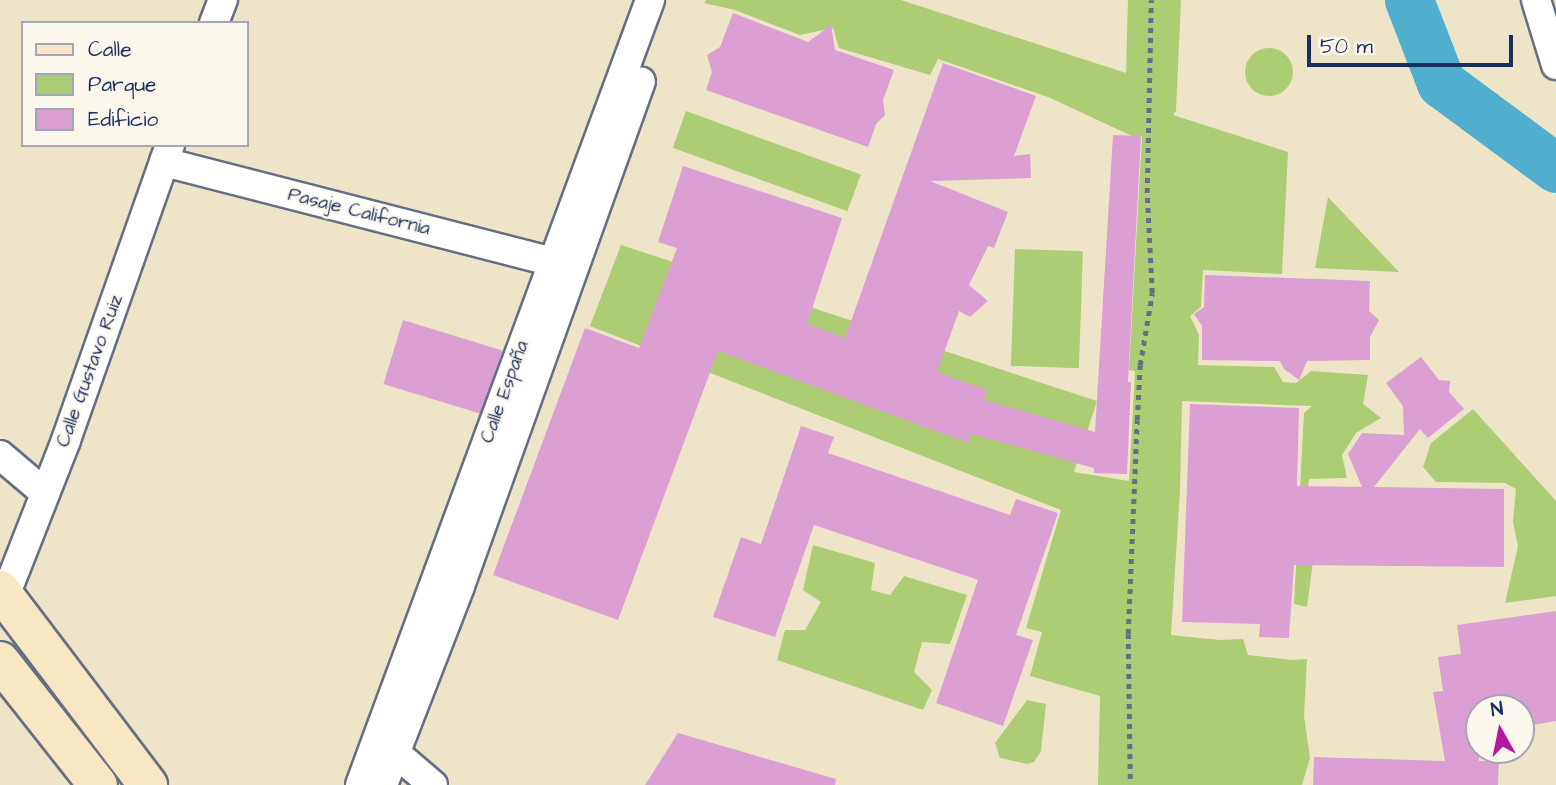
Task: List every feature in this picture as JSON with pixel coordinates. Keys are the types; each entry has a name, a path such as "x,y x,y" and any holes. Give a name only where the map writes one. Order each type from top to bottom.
{"street":[{"path":"215,21 223,0"},
{"name":"Calle España","path":"378,781 387,746 553,262 650,0"},
{"name":"Calle España","path":"387,746 670,0"},
{"path":"1536,0 1556,65"},
{"name":"Pasaje California","path":"167,154 553,262"},
{"name":"Calle Gustavo Ruiz","path":"2,593 45,494 167,154"},
{"path":"0,455 45,494"},
{"path":"2,593 148,785"},
{"path":"0,661 98,785"},
{"path":"387,746 433,785"}],"path":[{"path":"1130,779 1128,634 1137,420 1140,365 1152,293 1147,193 1151,0"}],"green space":[{"path":"706,0 901,0 1126,73 1128,0 1181,0 1176,111 1173,115 1288,152 1282,274 1203,270 1201,307 1190,316 1199,335 1198,365 1274,367 1283,382 1296,383 1311,371 1368,375 1363,404 1381,418 1356,433 1342,455 1347,478 1309,479 1306,510 1315,546 1307,607 1294,604 1304,413 1312,406 1182,401 1180,490 1171,635 1220,640 1243,639 1248,655 1307,659 1304,716 1310,758 1302,785 1098,785 1100,696 1030,676 1042,632 1026,628 1061,510 590,326 621,245 1097,401 1074,472 1129,481 1135,371 1129,370 1142,136 1132,136 1048,97 938,59 930,75 839,48 833,28 800,35 735,10 704,3"},
{"path":"1269,48 1278,49 1286,55 1292,63 1292,81 1286,89 1278,95 1269,96 1260,95 1252,89 1246,81 1245,72 1246,63 1252,55 1260,49"},
{"path":"686,111 861,175 847,211 673,148"},
{"path":"1328,197 1399,272 1315,268"},
{"path":"1015,249 1083,251 1079,368 1011,366"},
{"path":"1473,409 1556,501 1556,596 1505,603 1518,546 1513,522 1516,489 1505,483 1436,482 1423,467 1431,443"},
{"path":"813,545 875,563 871,590 890,595 904,576 967,595 950,644 922,642 914,672 932,690 923,710 777,660 785,630 805,630 821,602 803,590"},
{"path":"1027,700 1046,704 1041,751 1034,762 1027,764 1000,758 995,743"}],"building":[{"path":"733,13 808,42 831,25 835,50 894,70 883,100 885,115 876,124 868,147 706,90 712,72 707,55 720,47"},
{"path":"943,63 1036,96 1014,156 1030,154 1031,178 930,181 1008,212 994,248 988,246 969,285 988,301 970,317 959,311 937,372 987,390 984,400 1095,432 1113,135 1141,136 1128,382 1131,382 1127,474 1094,473 1094,468 971,434 968,443 718,351 618,620 493,575 585,328 639,348 677,248 658,242 683,166 842,218 807,324 845,338"},
{"path":"1205,275 1370,281 1369,311 1379,320 1370,337 1370,360 1307,361 1299,380 1284,369 1280,361 1202,360 1202,326 1194,314 1204,307"},
{"path":"403,320 502,350 483,414 383,384"},
{"path":"1421,357 1439,380 1450,381 1449,392 1464,409 1428,438 1420,429 1374,487 1504,489 1504,567 1294,565 1289,638 1259,637 1260,624 1182,622 1190,404 1299,408 1297,486 1362,487 1348,454 1362,433 1404,435 1403,406 1386,383"},
{"path":"801,426 834,437 828,453 1010,515 1016,499 1058,513 1016,635 1033,640 1003,726 936,703 978,580 814,525 775,637 713,617 741,537 761,544"},
{"path":"1556,611 1556,721 1535,725 1535,694 1465,694 1465,764 1499,764 1498,785 1313,785 1314,757 1445,761 1433,692 1443,691 1438,657 1461,654 1457,625"},
{"path":"678,733 836,779 835,785 645,785"}],"waterway":[{"path":"1409,0 1441,83 1556,168"}]}
